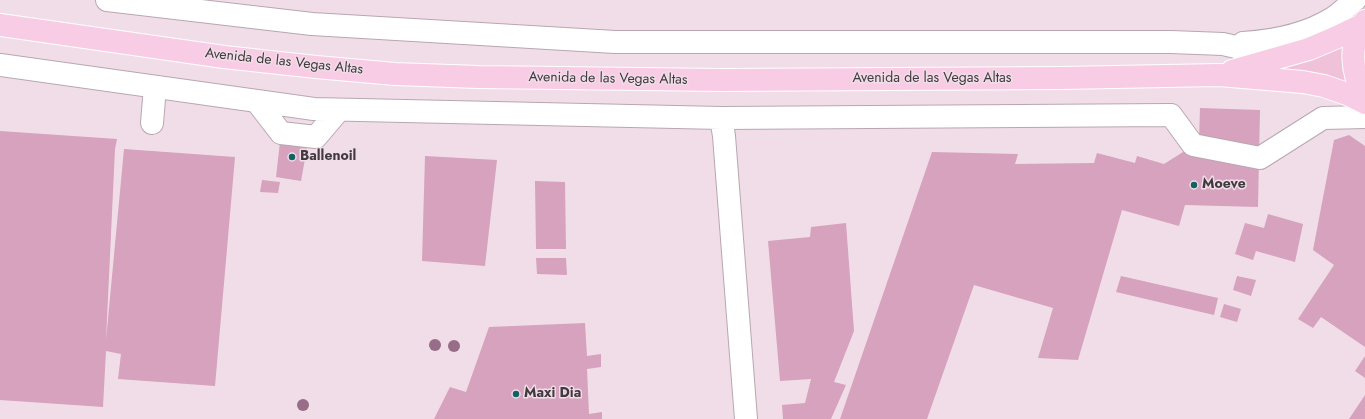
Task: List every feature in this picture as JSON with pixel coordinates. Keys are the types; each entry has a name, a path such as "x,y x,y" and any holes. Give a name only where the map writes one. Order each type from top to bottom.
{"main road":[{"name":"Avenida de las Vegas Altas","path":"1219,75 1309,49 1335,38 1363,23"},
{"path":"1363,23 1355,42 1353,60 1356,79 1365,96"},
{"name":"Avenida de las Vegas Altas","path":"0,25 216,56 395,74 470,77 730,80 1062,78 1219,75 1303,82 1324,86 1347,94 1365,103"}],"street":[{"path":"107,0 312,24 615,42 1172,42 1224,44 1264,42 1308,31 1333,17 1355,0"},
{"path":"1224,44 1279,58"},
{"path":"0,66 314,109 721,118 1171,115 1193,145 1260,158 1323,118 1365,117"},
{"path":"152,123 155,87"},
{"path":"721,118 724,136 746,419"}],"shaded area":[{"path":"1365,21 1365,103 1219,75"}],"building":[{"path":"1200,108 1260,110 1258,207 1185,205 1179,226 1122,210 1078,360 1038,358 1053,308 974,285 927,419 840,419 932,152 1018,154 1015,164 1094,163 1097,153 1135,163 1137,156 1164,164 1199,142"},
{"path":"0,131 117,139 115,149 106,340 124,149 235,157 215,386 118,379 121,354 106,351 103,407 0,400"},
{"name":"Ballenoil","path":"281,133 309,137 301,181 276,177"},
{"path":"1349,135 1365,146 1365,347 1321,317 1313,328 1298,319 1334,265 1313,250 1334,140"},
{"path":"425,156 497,160 485,266 422,261"},
{"path":"262,180 280,182 278,193 260,192"},
{"path":"535,181 565,182 566,249 536,249"},
{"path":"1268,214 1303,224 1295,262 1256,251 1253,260 1235,254 1245,223 1264,228"},
{"path":"846,223 854,331 834,382 846,385 831,419 783,419 782,405 805,403 811,379 780,381 768,241 810,237 811,227"},
{"path":"536,258 566,258 567,275 537,274"},
{"path":"1121,276 1218,298 1214,315 1116,292"},
{"path":"1237,276 1256,280 1251,296 1233,290"},
{"path":"1224,304 1241,309 1237,322 1220,317"},
{"path":"585,323 587,356 601,354 601,367 587,369 589,414 602,412 602,419 434,419 450,387 466,392 489,327"},
{"path":"1365,356 1365,378 1355,371"},
{"path":"1365,395 1365,419 1349,419"}],"place":[{"name":"Ballenoil","path":"292,157"},
{"name":"Moeve","path":"1194,185"},
{"name":"Maxi Dia","path":"516,394"}]}
